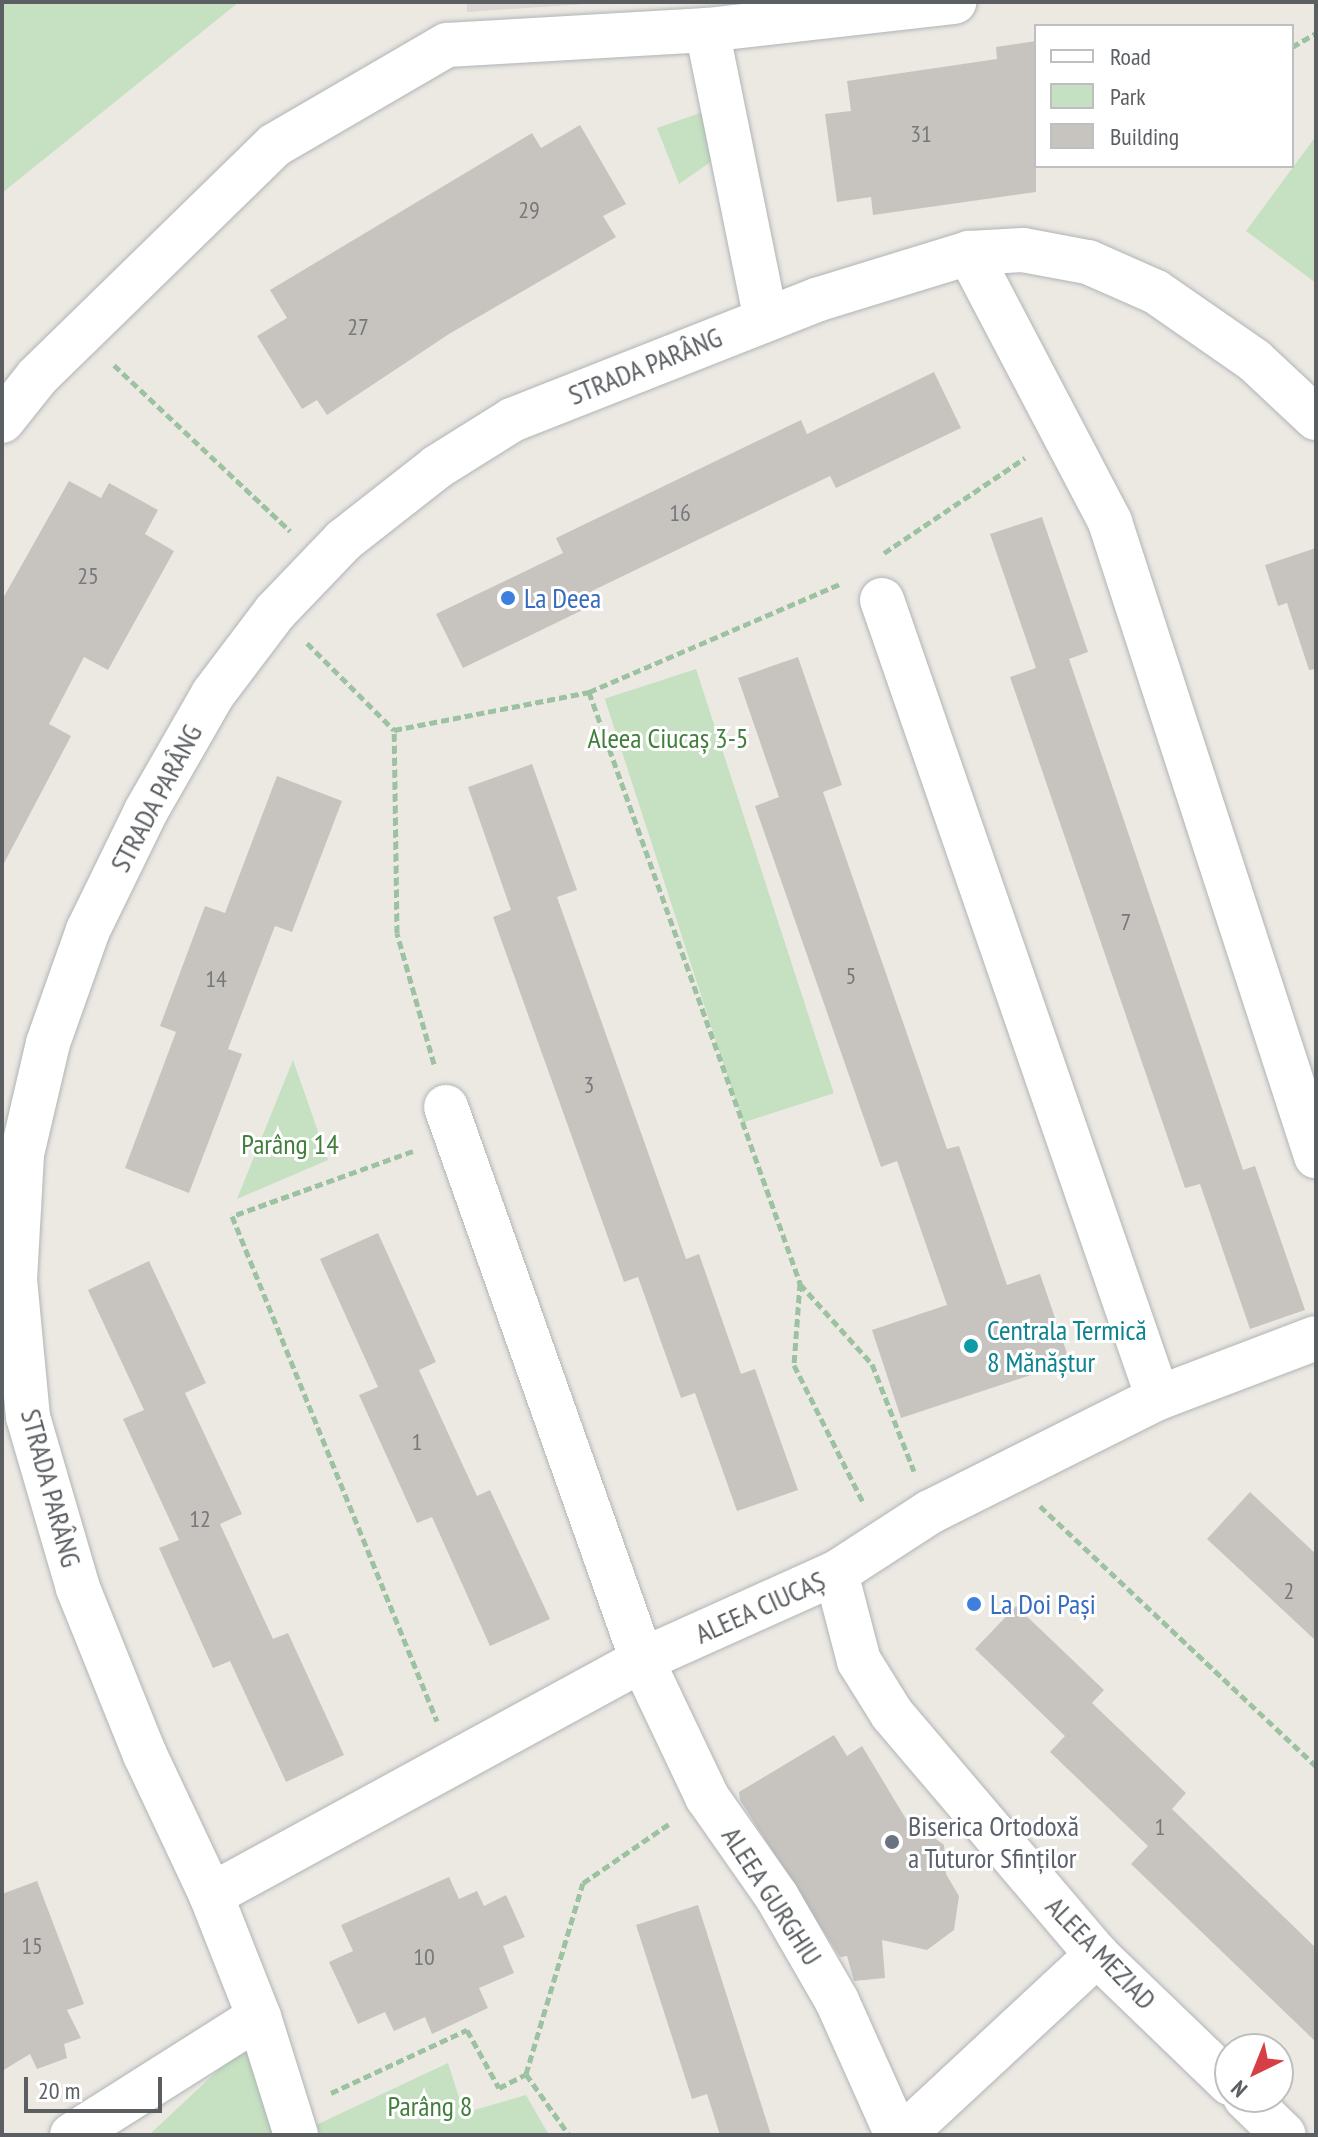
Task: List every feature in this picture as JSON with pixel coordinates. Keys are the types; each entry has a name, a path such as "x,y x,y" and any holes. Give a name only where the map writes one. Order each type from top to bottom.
{"street":[{"path":"2,421 82,334 275,145 447,45 707,30 954,2"},
{"path":"707,30 766,319"},
{"name":"STRADA PARÂNG","path":"293,2124 259,2017 211,1895 145,1755 78,1588 28,1417 15,1280 22,1154 48,1043 88,930 146,811 213,694 275,612 322,562 437,467 512,420 766,319 969,253 1023,250 1088,262 1156,292 1254,360 1316,418"},
{"path":"969,253 1110,522 1316,1156"},
{"path":"864,590 1158,1398"},
{"name":"ALEEA GURGHIU","path":"450,1122 642,1660 707,1797 777,1897 837,2001 900,2135"},
{"name":"ALEEA CIUCAȘ","path":"211,1895 642,1660 836,1573 930,1512 1158,1398 1310,1348"},
{"name":"ALEEA MEZIAD","path":"836,1573 859,1661 892,1714 1097,1955 1214,2068"},
{"path":"900,2135 1097,1955"},
{"path":"72,2135 259,2017"},
{"path":"1261,2113 1284,2135"}],"path":[{"path":"1294,46 1316,33"},
{"path":"82,334 322,562"},
{"path":"880,556 1062,432"},
{"path":"394,730 589,692 864,590"},
{"path":"275,612 394,730 397,933 450,1122 232,1216 453,1761"},
{"path":"589,692 800,1283 872,1364 930,1512"},
{"path":"800,1283 794,1365 883,1543"},
{"path":"1008,1475 1316,1766"},
{"path":"293,2124 467,2030 499,2088 526,2074 583,1883 707,1797"},
{"path":"526,2074 569,2135"}],"shaded area":[{"path":"467,2 615,2 467,12"}],"green space":[{"path":"2,2 239,2 2,193"},
{"path":"703,112 716,158 679,184 657,128"},
{"path":"1316,136 1316,283 1246,231"},
{"name":"Aleea Ciucaș 3-5","path":"696,669 834,1093 743,1123 605,699"},
{"name":"Parâng 14","path":"293,1060 328,1160 237,1199"},
{"path":"246,2044 275,2135 149,2135"},
{"name":"Parâng 8","path":"448,2063 464,2113 526,2095 549,2135 321,2135 316,2125"}],"building":[{"path":"1034,41 1036,192 873,215 871,197 837,202 825,114 851,111 847,81 997,59 996,47"},
{"path":"580,125 626,204 603,216 616,237 449,334 327,415 317,400 302,409 257,336 287,318 270,290 532,133 541,148"},
{"path":"934,372 961,428 836,488 830,476 592,591 597,603 463,668 436,614 563,553 556,538 801,420 807,434"},
{"path":"69,481 101,498 109,483 158,510 145,534 174,551 108,670 84,657 49,724 71,736 2,867 2,600"},
{"path":"1042,517 1088,652 1069,659 1243,1170 1255,1166 1305,1310 1250,1329 1200,1184 1185,1188 1010,677 1036,668 990,534"},
{"path":"1316,548 1316,669 1309,670 1287,603 1278,606 1265,565"},
{"path":"798,657 842,785 823,792 947,1149 959,1146 1007,1285 1040,1274 1070,1362 901,1418 872,1330 947,1305 897,1161 881,1167 755,806 779,797 738,678"},
{"path":"532,764 577,890 557,897 686,1259 699,1254 741,1374 755,1369 798,1490 737,1511 695,1393 681,1398 638,1277 624,1282 493,917 511,910 468,787"},
{"path":"277,776 342,801 292,932 275,926 228,1049 242,1054 189,1193 125,1168 176,1032 160,1026 205,906 225,913"},
{"path":"378,1233 436,1362 419,1370 477,1496 490,1490 550,1619 490,1646 432,1517 417,1523 359,1395 378,1387 320,1259"},
{"path":"149,1261 206,1383 185,1393 242,1514 220,1524 273,1639 288,1633 344,1755 286,1782 230,1661 213,1668 159,1548 179,1540 123,1419 144,1410 88,1290"},
{"path":"1250,1492 1316,1554 1316,1641 1207,1539"},
{"path":"1016,1606 1104,1690 1092,1703 1186,1793 1172,1809 1316,1948 1316,2042 1131,1864 1148,1846 1050,1752 1065,1736 975,1649"},
{"path":"834,1735 847,1756 862,1746 918,1839 932,1836 944,1845 946,1874 959,1896 954,1930 927,1950 882,1940 885,1978 854,1981 847,1956 840,1957 740,1800 739,1792"},
{"path":"449,1877 459,1899 477,1891 484,1906 506,1895 525,1937 503,1946 514,1973 479,1988 488,2008 432,2034 425,2017 394,2031 385,2012 358,2024 329,1962 353,1951 341,1925"},
{"path":"37,1881 84,2004 67,2010 81,2038 64,2044 67,2058 37,2069 30,2054 2,2071 2,1894"},
{"path":"698,1905 771,2135 720,2135 707,2094 692,2099 636,1925"}],"place":[{"name":"La Deea","path":"508,598"},
{"name":"Centrala Termică 8 Mănăștur","path":"971,1346"},
{"name":"La Doi Pași","path":"974,1604"},
{"name":"Biserica Ortodoxă a Tuturor Sfinților","path":"892,1842"}]}
